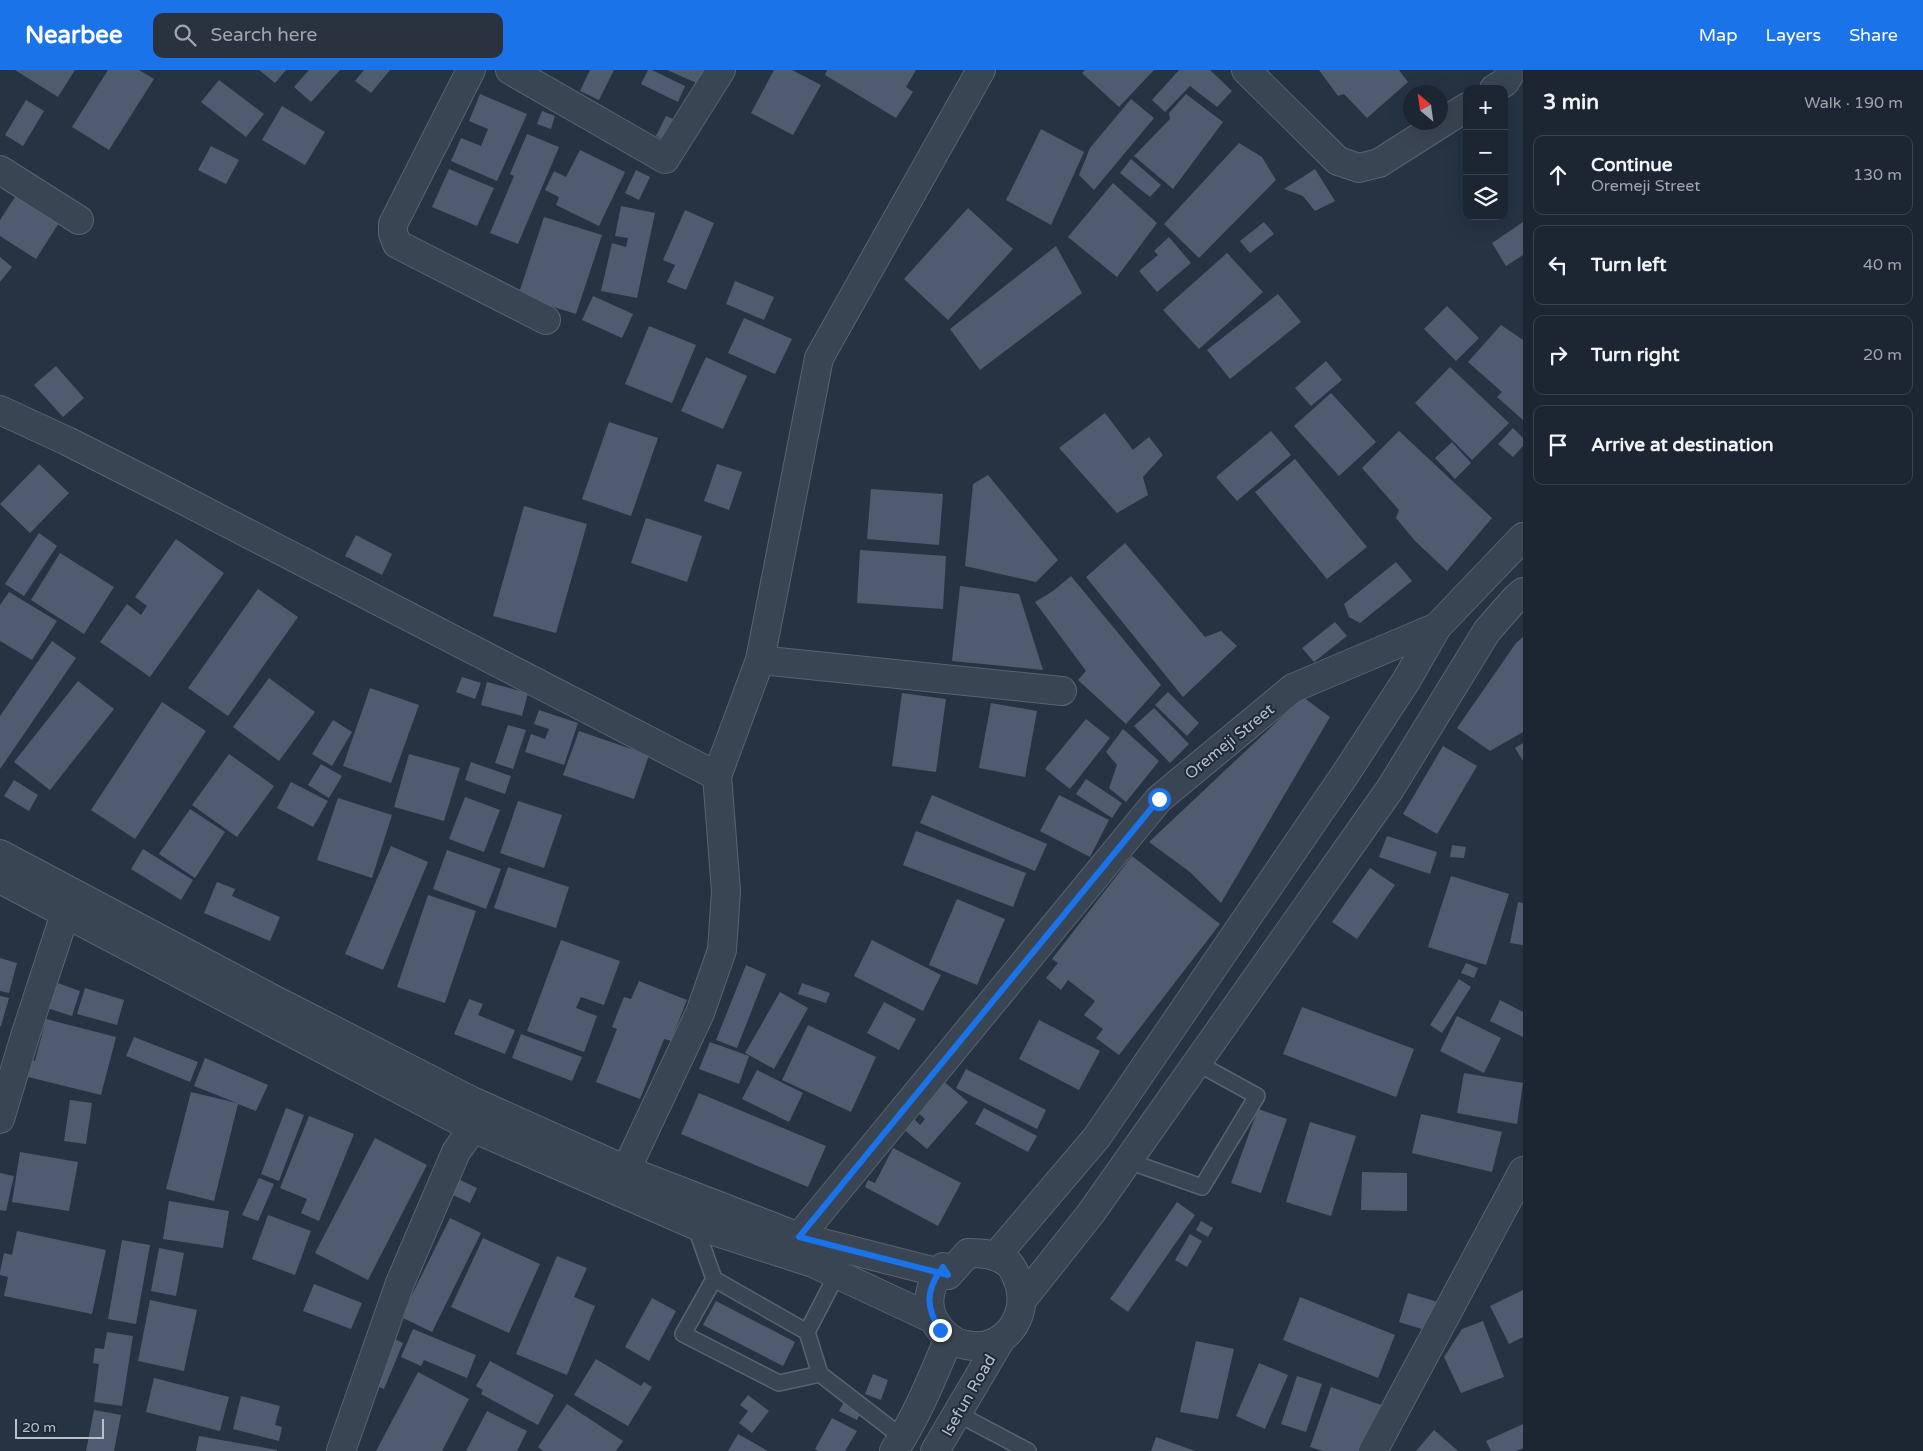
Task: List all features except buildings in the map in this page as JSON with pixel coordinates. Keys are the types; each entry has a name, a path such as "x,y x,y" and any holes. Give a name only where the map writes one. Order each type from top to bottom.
{"street":[{"path":"471,70 393,224 393,233 397,244 546,320"},
{"path":"510,70 666,159 722,70"},
{"path":"626,1170 700,1013 722,950 726,891 717,776 760,660 819,358 980,70"},
{"path":"1246,70 1338,161 1359,168 1379,163 1463,109"},
{"path":"1500,85 1505,82 1512,70"},
{"path":"0,170 80,220"},
{"path":"0,410 160,488 717,776"},
{"path":"996,1256 1096,1137 1338,784 1406,681 1437,627 1523,538"},
{"path":"1022,1300 1091,1213 1390,789 1487,630 1523,592"},
{"name":"Oremeji Street","path":"799,1237 1159,799 1293,688 1437,627"},
{"path":"760,660 1062,691"},
{"path":"0,854 271,998 472,1101 626,1170 799,1237 948,1275"},
{"path":"0,880 473,1128 695,1225 813,1263 941,1328 961,1344 973,1347 986,1346 1001,1339"},
{"path":"0,1120 65,914"},
{"path":"341,1451 400,1283 456,1152 473,1128"},
{"path":"1374,1451 1523,1171"},
{"path":"948,1275 968,1253 996,1256 1009,1264 1016,1275 1022,1300"},
{"path":"898,1444 930,1384 941,1328 930,1305 930,1292 934,1278 943,1267 948,1275"},
{"name":"Isefun Road","path":"935,1451 1001,1339 1019,1319 1022,1300"}],"lane":[{"path":"1128,1161 1202,1186 1257,1096 1197,1063"},
{"path":"695,1225 714,1279 807,1332 820,1374 898,1444"},
{"path":"807,1332 837,1274"},
{"path":"714,1279 683,1334 779,1383 820,1374"},
{"path":"958,1414 1028,1451"}],"route":[{"path":"940,1330 933,1318 930,1292 934,1278 943,1267 948,1275 799,1237 1159,799"}]}
